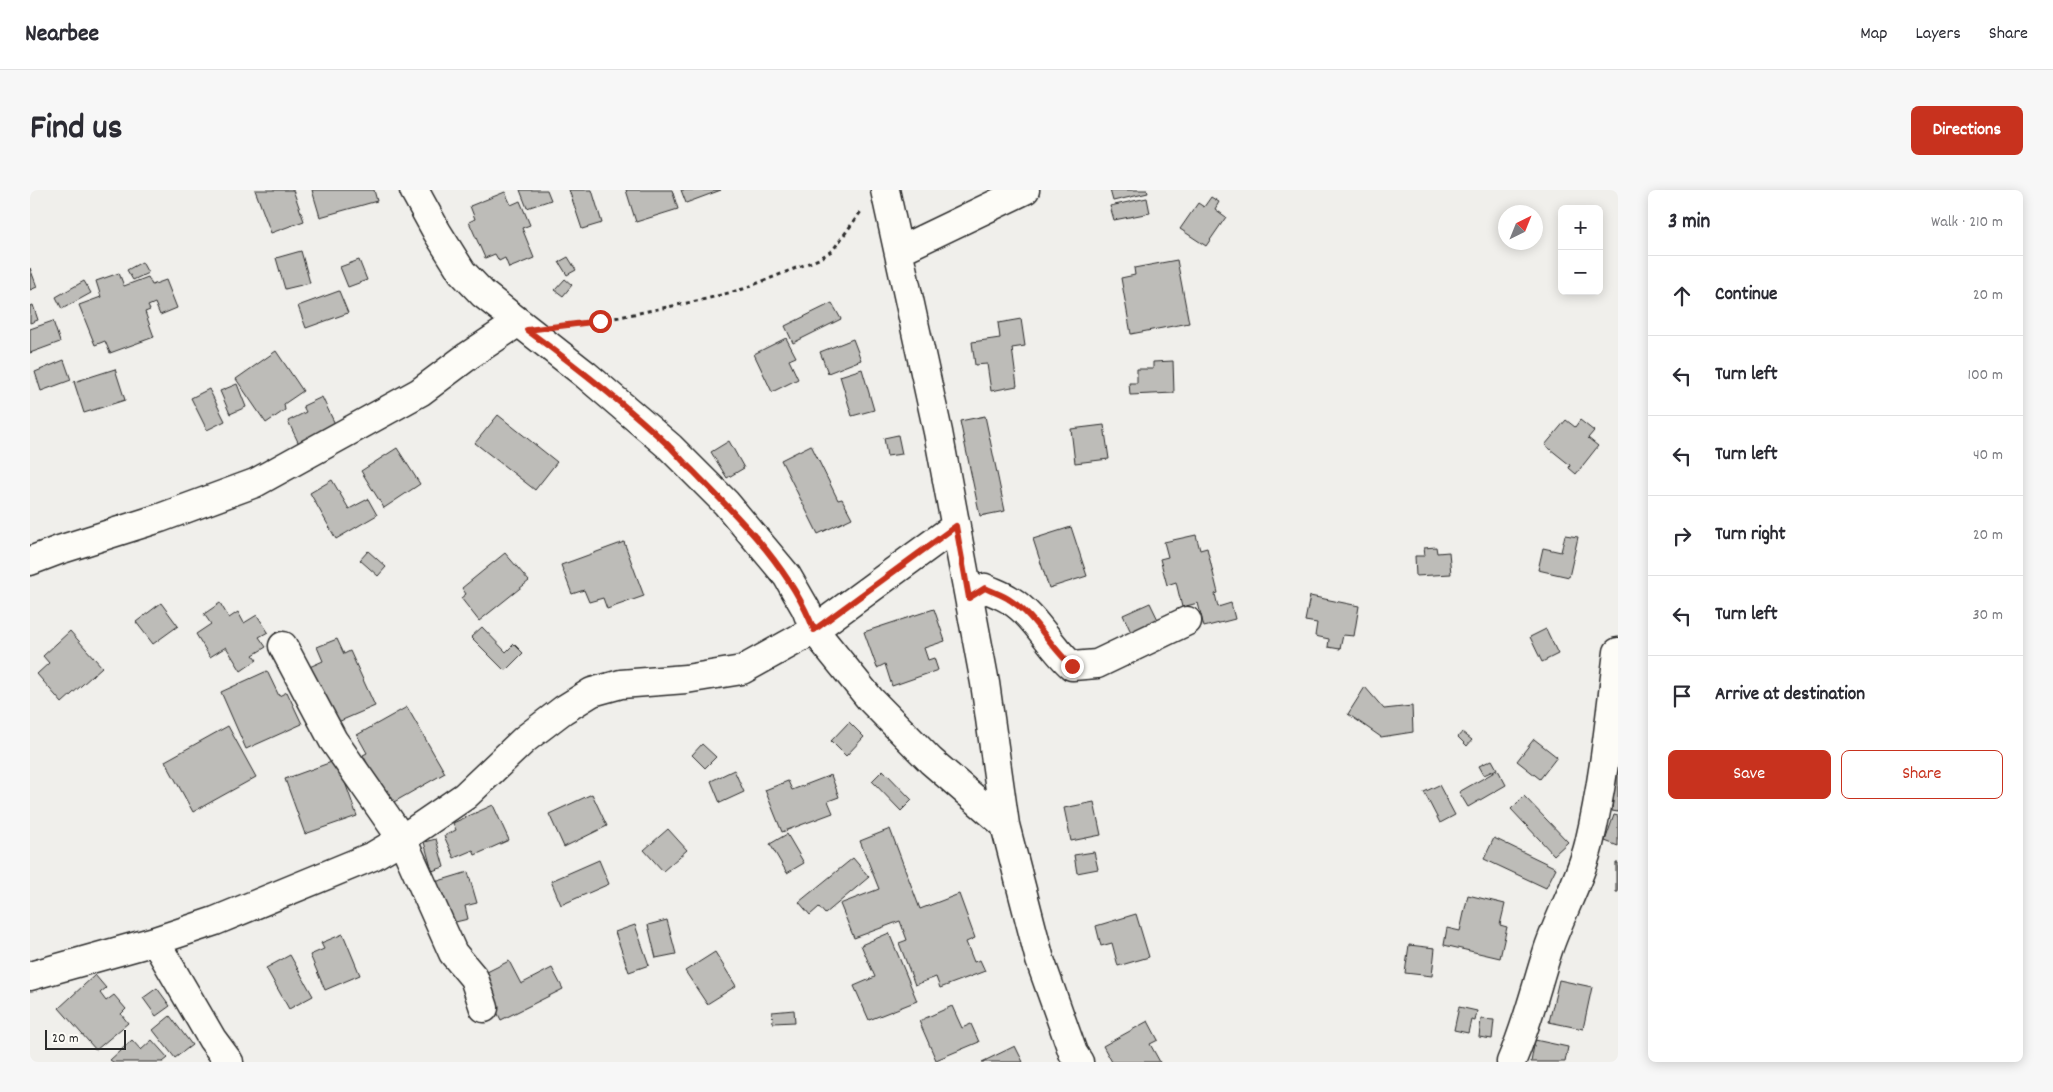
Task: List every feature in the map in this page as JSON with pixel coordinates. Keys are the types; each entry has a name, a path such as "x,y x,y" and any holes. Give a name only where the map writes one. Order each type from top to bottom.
{"street":[{"path":"414,190 462,272 483,294 586,375 670,446 726,503 787,576 806,610 814,630 870,699 931,761 1005,825"},
{"path":"900,250 1025,190"},
{"path":"876,197 900,250 938,432 985,683 1005,825 1040,960 1073,1053 1079,1062"},
{"path":"30,561 160,518 255,483 420,392 476,350 522,326"},
{"path":"30,976 155,941 215,921 374,856 465,796 525,739 563,710 592,692 622,684 686,680 742,670 814,630 956,526"},
{"path":"969,598 985,588 1011,600 1033,621 1063,658 1072,666 1097,664 1187,621"},
{"path":"284,646 334,740 402,839 453,952 474,978 484,1008"},
{"path":"1512,1062 1549,948 1570,900 1589,844 1606,748 1618,652"},
{"path":"155,941 212,1039 229,1062"}],"path":[{"path":"522,326 600,321 706,299 743,289 819,258 833,250 876,197"}],"building":[{"path":"255,190 293,190 304,221 271,233"},
{"path":"312,190 374,190 377,201 320,217"},
{"path":"520,190 547,190 551,200 527,208"},
{"path":"569,190 592,190 602,223 582,229"},
{"path":"626,190 672,190 678,209 636,222"},
{"path":"681,190 721,190 686,203"},
{"path":"1110,190 1147,190 1148,193 1113,201"},
{"path":"505,192 511,205 520,201 530,225 522,228 534,258 509,268 505,258 499,261 495,254 485,258 469,222 475,219 470,206"},
{"path":"1211,197 1219,202 1215,209 1226,217 1206,246 1180,229 1198,203 1204,207"},
{"path":"1147,198 1150,213 1114,220 1110,206"},
{"path":"301,251 310,283 285,289 276,258"},
{"path":"568,257 576,270 567,275 559,262"},
{"path":"359,260 367,280 348,287 340,267"},
{"path":"1177,260 1189,323 1131,334 1121,278 1135,275 1134,268"},
{"path":"142,262 148,273 133,280 127,270"},
{"path":"30,268 37,287 30,290"},
{"path":"119,273 124,286 148,277 152,285 166,280 177,308 160,315 155,303 148,306 150,310 145,312 154,337 110,353 105,341 95,345 79,305 101,297 96,281"},
{"path":"565,279 572,285 563,296 555,290"},
{"path":"84,281 91,293 62,309 56,297"},
{"path":"339,291 348,313 306,328 298,306"},
{"path":"832,303 841,319 793,343 785,326"},
{"path":"33,305 38,320 30,323 30,306"},
{"path":"1021,319 1025,346 1012,348 1017,386 991,391 987,364 975,365 972,342 1000,338 998,323"},
{"path":"53,321 60,342 30,353 30,329"},
{"path":"786,338 796,357 789,360 798,379 772,392 754,354"},
{"path":"853,339 861,360 828,373 820,352"},
{"path":"276,351 303,391 284,404 285,410 266,423 236,379"},
{"path":"64,360 71,380 41,391 35,372"},
{"path":"1173,361 1174,393 1130,395 1129,383 1137,383 1137,369 1153,369 1153,362"},
{"path":"115,369 125,400 84,413 74,382"},
{"path":"862,369 874,410 852,416 840,376"},
{"path":"237,384 246,407 230,414 220,391"},
{"path":"209,389 225,421 207,430 191,398"},
{"path":"322,397 336,426 299,444 288,421 306,412 303,406"},
{"path":"498,415 557,462 535,490 475,443"},
{"path":"985,416 1005,511 980,516 960,421"},
{"path":"1566,420 1575,427 1580,420 1594,431 1588,438 1598,446 1576,474 1569,468 1570,465 1545,445"},
{"path":"1104,425 1109,459 1075,463 1071,429"},
{"path":"898,435 902,454 887,456 884,438"},
{"path":"729,441 744,468 727,478 711,452"},
{"path":"811,445 838,500 842,499 852,518 818,534 781,460"},
{"path":"397,448 420,484 384,508 361,471"},
{"path":"332,480 349,509 368,499 377,515 336,539 310,493"},
{"path":"1071,527 1087,576 1049,588 1033,539"},
{"path":"1196,535 1200,550 1207,548 1218,593 1215,594 1218,607 1231,603 1235,619 1204,627 1198,603 1182,607 1176,582 1167,585 1160,559 1168,557 1164,542"},
{"path":"1565,535 1578,537 1569,577 1538,570 1543,548 1561,552"},
{"path":"624,542 644,596 607,609 603,598 589,602 584,590 572,594 561,565"},
{"path":"1436,547 1437,553 1449,552 1451,574 1416,576 1415,556 1425,556 1424,548"},
{"path":"368,551 386,567 378,576 360,560"},
{"path":"505,553 529,581 479,621 461,598 466,594 462,588"},
{"path":"1310,596 1359,606 1354,636 1343,635 1340,649 1328,647 1329,639 1315,636 1317,623 1305,621"},
{"path":"161,603 178,626 153,644 136,622"},
{"path":"220,603 229,618 238,612 244,623 257,615 268,632 259,637 266,647 253,655 257,660 241,671 226,647 210,657 196,634 211,624 204,614"},
{"path":"1150,603 1163,630 1136,643 1123,615"},
{"path":"934,609 945,641 924,648 928,660 934,658 938,670 892,686 885,664 877,668 864,632"},
{"path":"482,627 506,652 514,644 523,653 505,671 471,637"},
{"path":"1546,629 1558,654 1542,662 1530,637"},
{"path":"70,631 102,667 62,703 37,674 49,663 43,656"},
{"path":"337,639 344,654 350,651 375,706 331,725 305,669 323,661 317,647"},
{"path":"267,671 279,696 287,692 302,724 246,749 221,692"},
{"path":"1365,687 1384,709 1412,706 1413,732 1381,737 1348,714"},
{"path":"407,707 445,773 394,802 388,790 383,793 362,768 368,765 363,755 367,753 357,735"},
{"path":"849,722 864,737 846,756 831,741"},
{"path":"228,726 256,777 193,812 165,761"},
{"path":"1462,732 1472,740 1467,746 1458,737"},
{"path":"1534,739 1557,757 1540,779 1517,761"},
{"path":"702,744 716,757 705,768 692,755"},
{"path":"337,760 357,816 305,834 285,779"},
{"path":"1492,760 1497,769 1484,775 1479,766"},
{"path":"1616,767 1618,767 1618,812 1612,811"},
{"path":"734,770 744,792 720,803 711,781"},
{"path":"883,770 912,800 901,811 872,781"},
{"path":"1498,770 1506,785 1468,807 1459,792"},
{"path":"831,775 839,797 828,801 833,813 782,832 765,790 788,781 792,790"},
{"path":"1439,785 1455,815 1440,823 1424,792"},
{"path":"592,794 607,826 564,847 549,814"},
{"path":"1524,796 1568,842 1554,855 1511,809"},
{"path":"1094,802 1101,835 1071,841 1064,808"},
{"path":"493,805 509,840 475,855 473,850 454,858 444,836 456,830 453,823"},
{"path":"1614,815 1618,816 1618,846 1605,841"},
{"path":"668,829 687,850 663,871 644,850"},
{"path":"890,829 920,909 959,894 975,938 966,942 974,962 980,960 985,971 940,988 936,977 915,985 899,943 907,940 900,921 854,938 840,904 879,889 860,841"},
{"path":"787,834 804,863 787,873 770,844"},
{"path":"1494,838 1556,868 1546,888 1484,859"},
{"path":"436,839 444,867 432,871 424,842"},
{"path":"1094,852 1098,869 1077,873 1074,855"},
{"path":"853,858 869,877 825,914 819,907 810,915 799,902"},
{"path":"599,860 609,884 561,905 551,881"},
{"path":"1616,863 1618,863 1618,892 1616,892"},
{"path":"468,872 477,903 465,906 468,919 447,924 435,882"},
{"path":"1468,895 1505,904 1500,925 1507,927 1500,958 1444,945 1447,928 1460,931"},
{"path":"1136,914 1149,957 1118,966 1112,943 1101,946 1096,926"},
{"path":"667,920 676,954 656,958 648,925"},
{"path":"635,925 649,965 629,972 615,932"},
{"path":"889,933 917,1001 869,1020 854,986 875,977 861,945"},
{"path":"343,934 360,975 325,990 310,955 324,949 321,943"},
{"path":"1409,945 1435,948 1432,976 1405,973"},
{"path":"715,952 736,986 707,1004 685,971"},
{"path":"290,955 313,996 289,1009 266,968"},
{"path":"509,961 521,984 552,968 563,989 501,1020 479,976"},
{"path":"95,975 106,988 100,993 106,1001 114,995 126,1009 121,1014 128,1023 96,1050 59,1008"},
{"path":"1559,980 1592,987 1583,1029 1549,1022"},
{"path":"157,988 170,1006 156,1016 143,998"},
{"path":"952,1006 962,1028 971,1024 979,1042 936,1060 919,1021"},
{"path":"1459,1007 1477,1011 1475,1021 1471,1020 1468,1033 1454,1030"},
{"path":"794,1010 795,1022 773,1023 772,1012"},
{"path":"170,1016 192,1045 175,1058 153,1030"},
{"path":"1481,1019 1494,1020 1492,1039 1479,1037"},
{"path":"1148,1021 1158,1040 1150,1044 1160,1062 1112,1062 1103,1046"},
{"path":"132,1040 141,1050 152,1040 168,1058 163,1062 113,1062 110,1060"},
{"path":"1535,1040 1568,1047 1565,1062 1531,1062"},
{"path":"1015,1046 1023,1062 982,1062"}],"route":[{"path":"600,321 527,330 586,375 670,446 726,503 787,576 806,610 814,630 956,526 969,598 985,588 1011,600 1033,621 1063,658 1072,666"}]}
